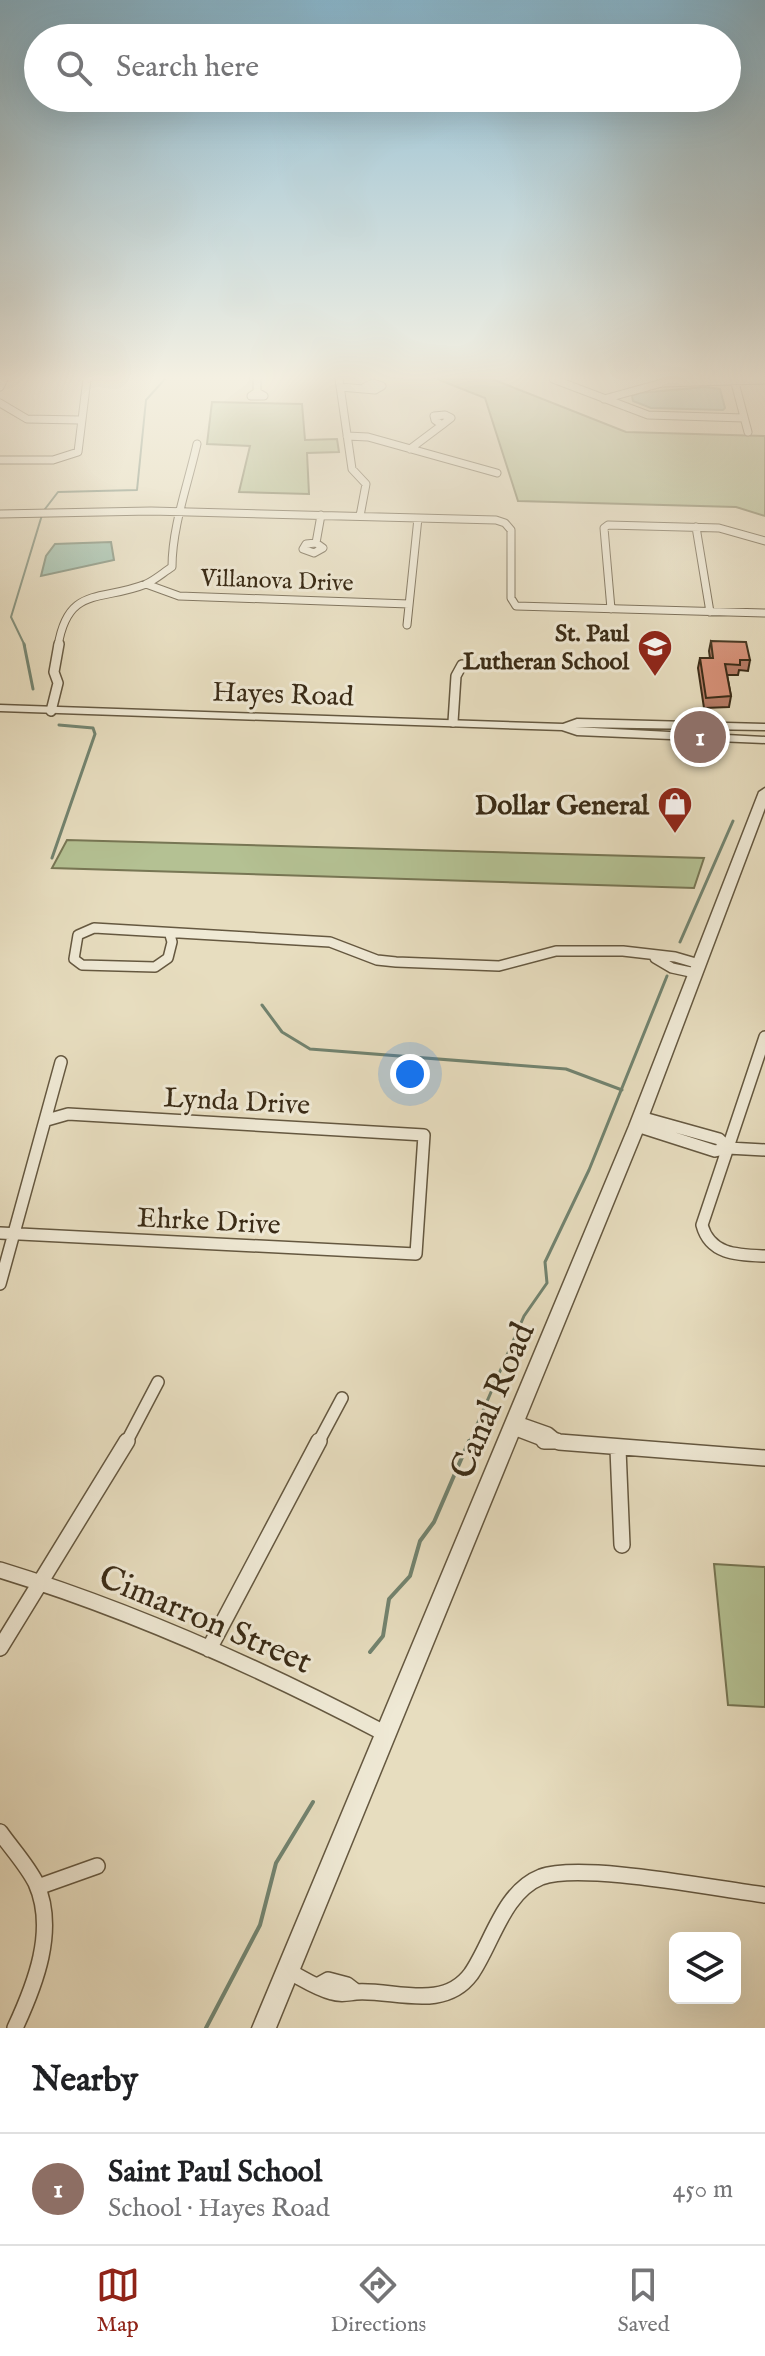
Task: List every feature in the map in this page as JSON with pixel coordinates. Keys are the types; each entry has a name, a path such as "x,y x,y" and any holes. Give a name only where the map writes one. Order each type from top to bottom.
{"street":[{"path":"51,711 58,683 54,672 62,624 71,609 92,596 146,584 172,567 172,537 182,512 190,474"},
{"path":"356,474 366,484 360,516"},
{"path":"0,514 182,512 486,519 505,523 511,530 511,598 516,606 765,613"},
{"path":"316,543 321,515"},
{"path":"407,625 418,518"},
{"path":"611,609 604,528 619,524 696,527 731,530 765,541"},
{"path":"696,527 710,612"},
{"name":"Villanova Drive","path":"146,584 179,596 409,604"},
{"path":"453,722 456,676 462,665"},
{"name":"Hayes Road","path":"0,708 453,722 564,727 577,732 765,740"},
{"name":"Hayes Road","path":"564,727 577,722 765,727"},
{"path":"701,738 702,730 708,725"},
{"name":"Canal Road","path":"264,2028 638,1122 765,792"},
{"path":"170,935 172,942 168,958 155,967 82,965 74,959 78,935 89,928 330,942 377,960 396,962 499,966 556,951 625,951 650,955 672,968 697,969"},
{"path":"765,1039 703,1220 705,1237 711,1245 727,1254 765,1256"},
{"path":"0,1284 6,1234 47,1120 47,1107 61,1062"},
{"name":"Lynda Drive","path":"47,1120 68,1114 424,1135 416,1254"},
{"path":"638,1122 719,1139 728,1148 765,1150"},
{"name":"Ehrke Drive","path":"6,1234 416,1254"},
{"path":"0,1648 140,1420 158,1382"},
{"path":"209,1649 342,1398"},
{"path":"513,1425 548,1433 559,1442 618,1449 765,1458"},
{"path":"618,1449 622,1545"},
{"name":"Cimarron Street","path":"0,1570 41,1582 169,1630 334,1706 384,1733"},
{"path":"0,1832 38,1887 44,1916 44,1943 38,1973 15,2028"},
{"path":"38,1887 97,1866"},
{"path":"286,1970 319,1985 325,1992 345,1997 356,1992 430,1996 454,1991 470,1975 523,1889 538,1878 550,1875 586,1872 765,1895"}],"shaded area":[{"path":"243,474 308,474 309,494 239,492"},
{"path":"509,474 765,474 765,516 736,507 518,501"},
{"path":"111,542 114,560 41,576 46,556 55,544"},
{"path":"67,840 704,858 694,888 52,868"},
{"path":"714,1564 765,1567 765,1707 728,1705"}],"building":[{"name":"St. Paul Lutheran School","path":"711,641 746,642 750,660 740,660 740,665 725,664 731,696 706,698 700,658 713,658"}],"waterway":[{"path":"45,509 58,492 137,490 139,474"},
{"path":"25,646 11,617 42,515"},
{"path":"24,644 33,689"},
{"path":"52,858 95,734 93,728 59,725"},
{"path":"680,942 733,821"},
{"path":"621,1090 667,976"},
{"path":"262,1005 282,1032 310,1049 566,1069 621,1090"},
{"path":"469,1443 524,1316 547,1283 545,1262 589,1170 621,1090"},
{"path":"370,1652 383,1636 389,1599 410,1576 420,1541 434,1522 469,1441"},
{"path":"206,2028 260,1925 276,1863 313,1802"}],"place":[{"name":"St. Paul Lutheran School","path":"655,678"},
{"name":"Saint Paul School","path":"700,737"},
{"name":"Dollar General","path":"675,835"}]}
